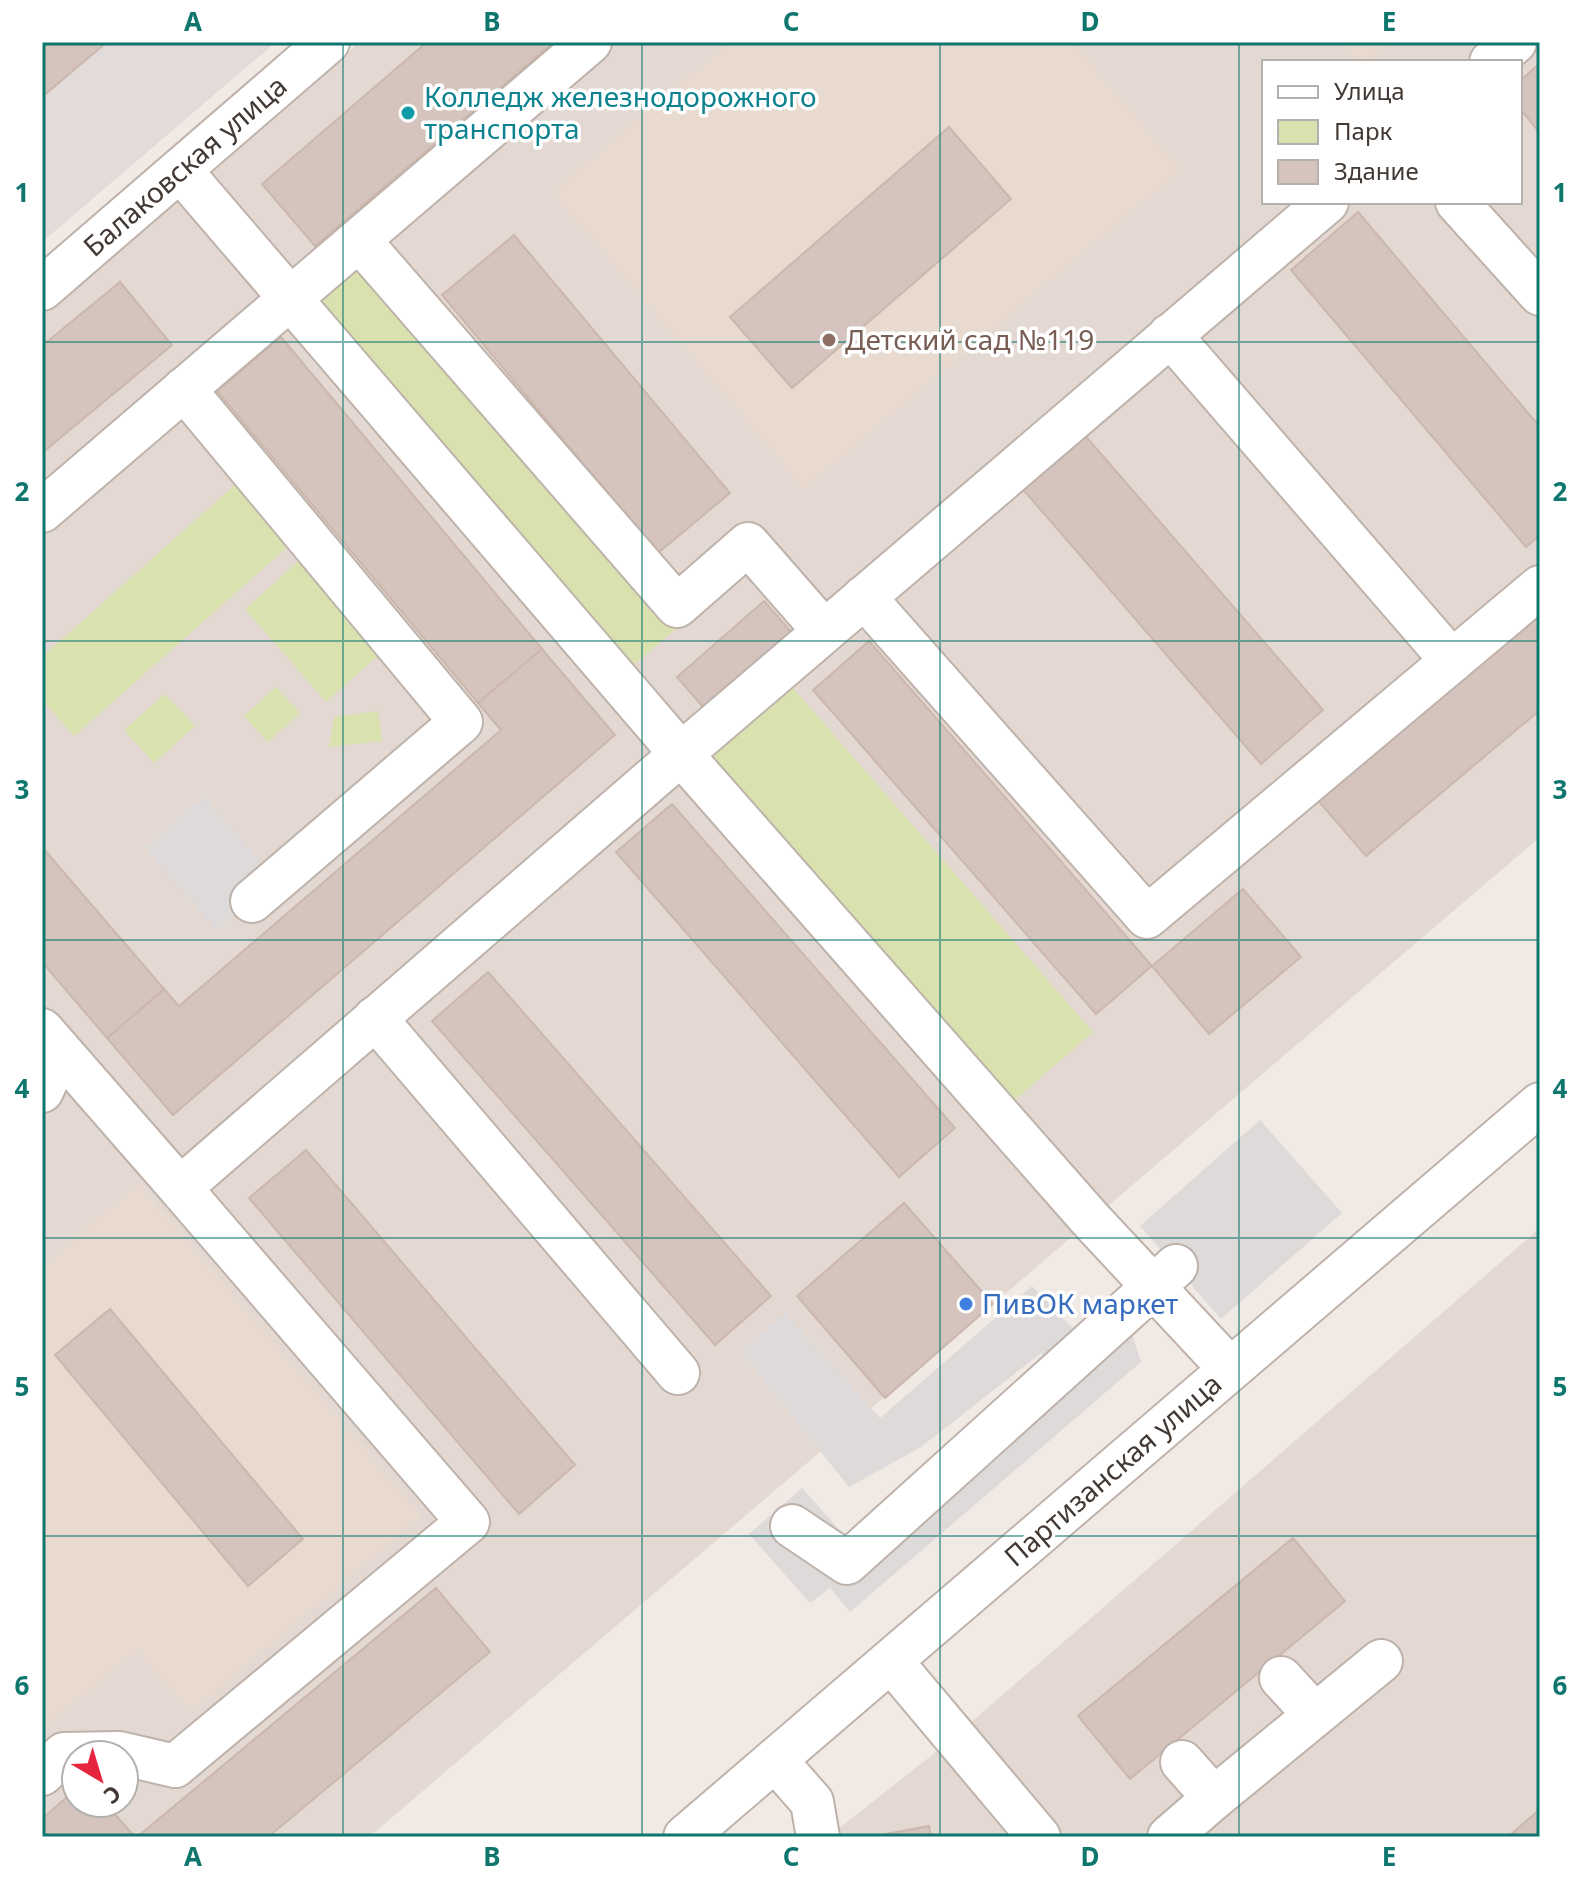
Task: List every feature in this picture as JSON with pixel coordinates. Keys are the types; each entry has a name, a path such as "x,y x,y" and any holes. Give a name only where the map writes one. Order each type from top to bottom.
{"street":[{"name":"Балаковская улица","path":"42,289 328,42"},
{"path":"42,511 590,42"},
{"path":"1493,60 1515,42"},
{"path":"180,170 681,754 1091,1220 1165,1277 1230,1369"},
{"path":"180,1188 824,631 1325,204"},
{"path":"1459,204 1540,294"},
{"path":"359,240 677,606 748,544 824,631"},
{"path":"1170,335 1452,661"},
{"path":"184,389 461,722 252,901"},
{"path":"864,597 1147,917 1540,587"},
{"path":"375,1018 678,1373"},
{"path":"42,1774 64,1754 119,1753 175,1766 468,1522 51,1040"},
{"path":"42,1091 51,1040"},
{"name":"Партизанская улица","path":"685,1837 1540,1104"},
{"path":"792,1526 847,1563 1165,1277"},
{"path":"891,1661 1039,1837"},
{"path":"1169,1837 1381,1661"},
{"path":"1281,1678 1315,1715"},
{"path":"775,1760 812,1802 818,1837"},
{"path":"1182,1762 1214,1798"}],"shaded area":[{"path":"42,42 276,42 42,242"},
{"path":"360,42 1540,42 1540,837 369,1837 42,1837 42,316"},
{"name":"Детский сад №119","path":"729,42 1073,42 1181,170 804,489 552,192"},
{"path":"1339,42 1392,42 1370,60 1354,60"},
{"path":"204,796 276,879 217,931 145,848"},
{"path":"1260,1120 1342,1213 1221,1319 1140,1226"},
{"path":"138,1183 421,1516 191,1713 137,1650 42,1730 42,1268"},
{"path":"1540,1228 1540,1837 828,1837 946,1744"},
{"path":"1032,1286 1078,1334 1131,1331 1141,1362 850,1612 830,1588 810,1603 749,1534 802,1488 844,1535 942,1454 1048,1359 1041,1353 921,1447 849,1487 741,1352 785,1312 880,1418"}],"green space":[{"path":"357,255 678,627 629,669 308,297"},
{"path":"236,484 290,545 74,736 42,700 42,657"},
{"path":"300,560 382,652 326,702 245,609"},
{"path":"786,680 1093,1032 1011,1103 704,752"},
{"path":"276,687 300,713 268,742 244,716"},
{"path":"165,694 195,726 154,763 124,730"},
{"path":"378,711 382,741 329,747 334,717"}],"building":[{"path":"42,42 107,42 42,97"},
{"name":"Колледж железнодорожного транспорта","path":"427,42 554,42 315,246 262,184"},
{"path":"1540,63 1540,133 1522,111 1522,79"},
{"path":"949,127 1011,199 792,388 730,317"},
{"path":"1358,212 1540,427 1540,535 1526,547 1291,270"},
{"path":"514,235 730,493 658,553 442,295"},
{"path":"120,282 172,345 42,453 42,346"},
{"path":"281,337 542,649 478,703 217,391"},
{"path":"1082,432 1323,710 1261,764 1020,486"},
{"path":"764,601 791,632 704,708 677,677"},
{"path":"1540,609 1540,710 1366,856 1316,798"},
{"path":"869,641 1152,966 1096,1014 813,690"},
{"path":"542,649 615,735 173,1115 107,1038 164,989 179,1006 501,730 478,703"},
{"path":"672,804 955,1128 899,1177 616,852"},
{"path":"42,847 164,989 107,1038 42,962"},
{"path":"1243,889 1301,957 1209,1034 1152,966"},
{"path":"488,972 771,1296 715,1345 432,1021"},
{"path":"306,1150 575,1465 519,1514 249,1198"},
{"path":"904,1203 993,1304 885,1398 797,1296"},
{"path":"110,1309 303,1539 248,1586 55,1355"},
{"path":"1293,1538 1345,1601 1130,1779 1078,1716"},
{"path":"436,1588 490,1652 268,1837 137,1837"},
{"path":"60,1803 60,1819 119,1819 135,1837 42,1837 42,1819"},
{"path":"1540,1809 1540,1837 1508,1837"},
{"path":"929,1826 931,1837 870,1837"}],"place":[{"name":"Колледж железнодорожного транспорта","path":"408,113"},
{"name":"Детский сад №119","path":"829,340"},
{"name":"ПивОК маркет","path":"966,1304"}]}
